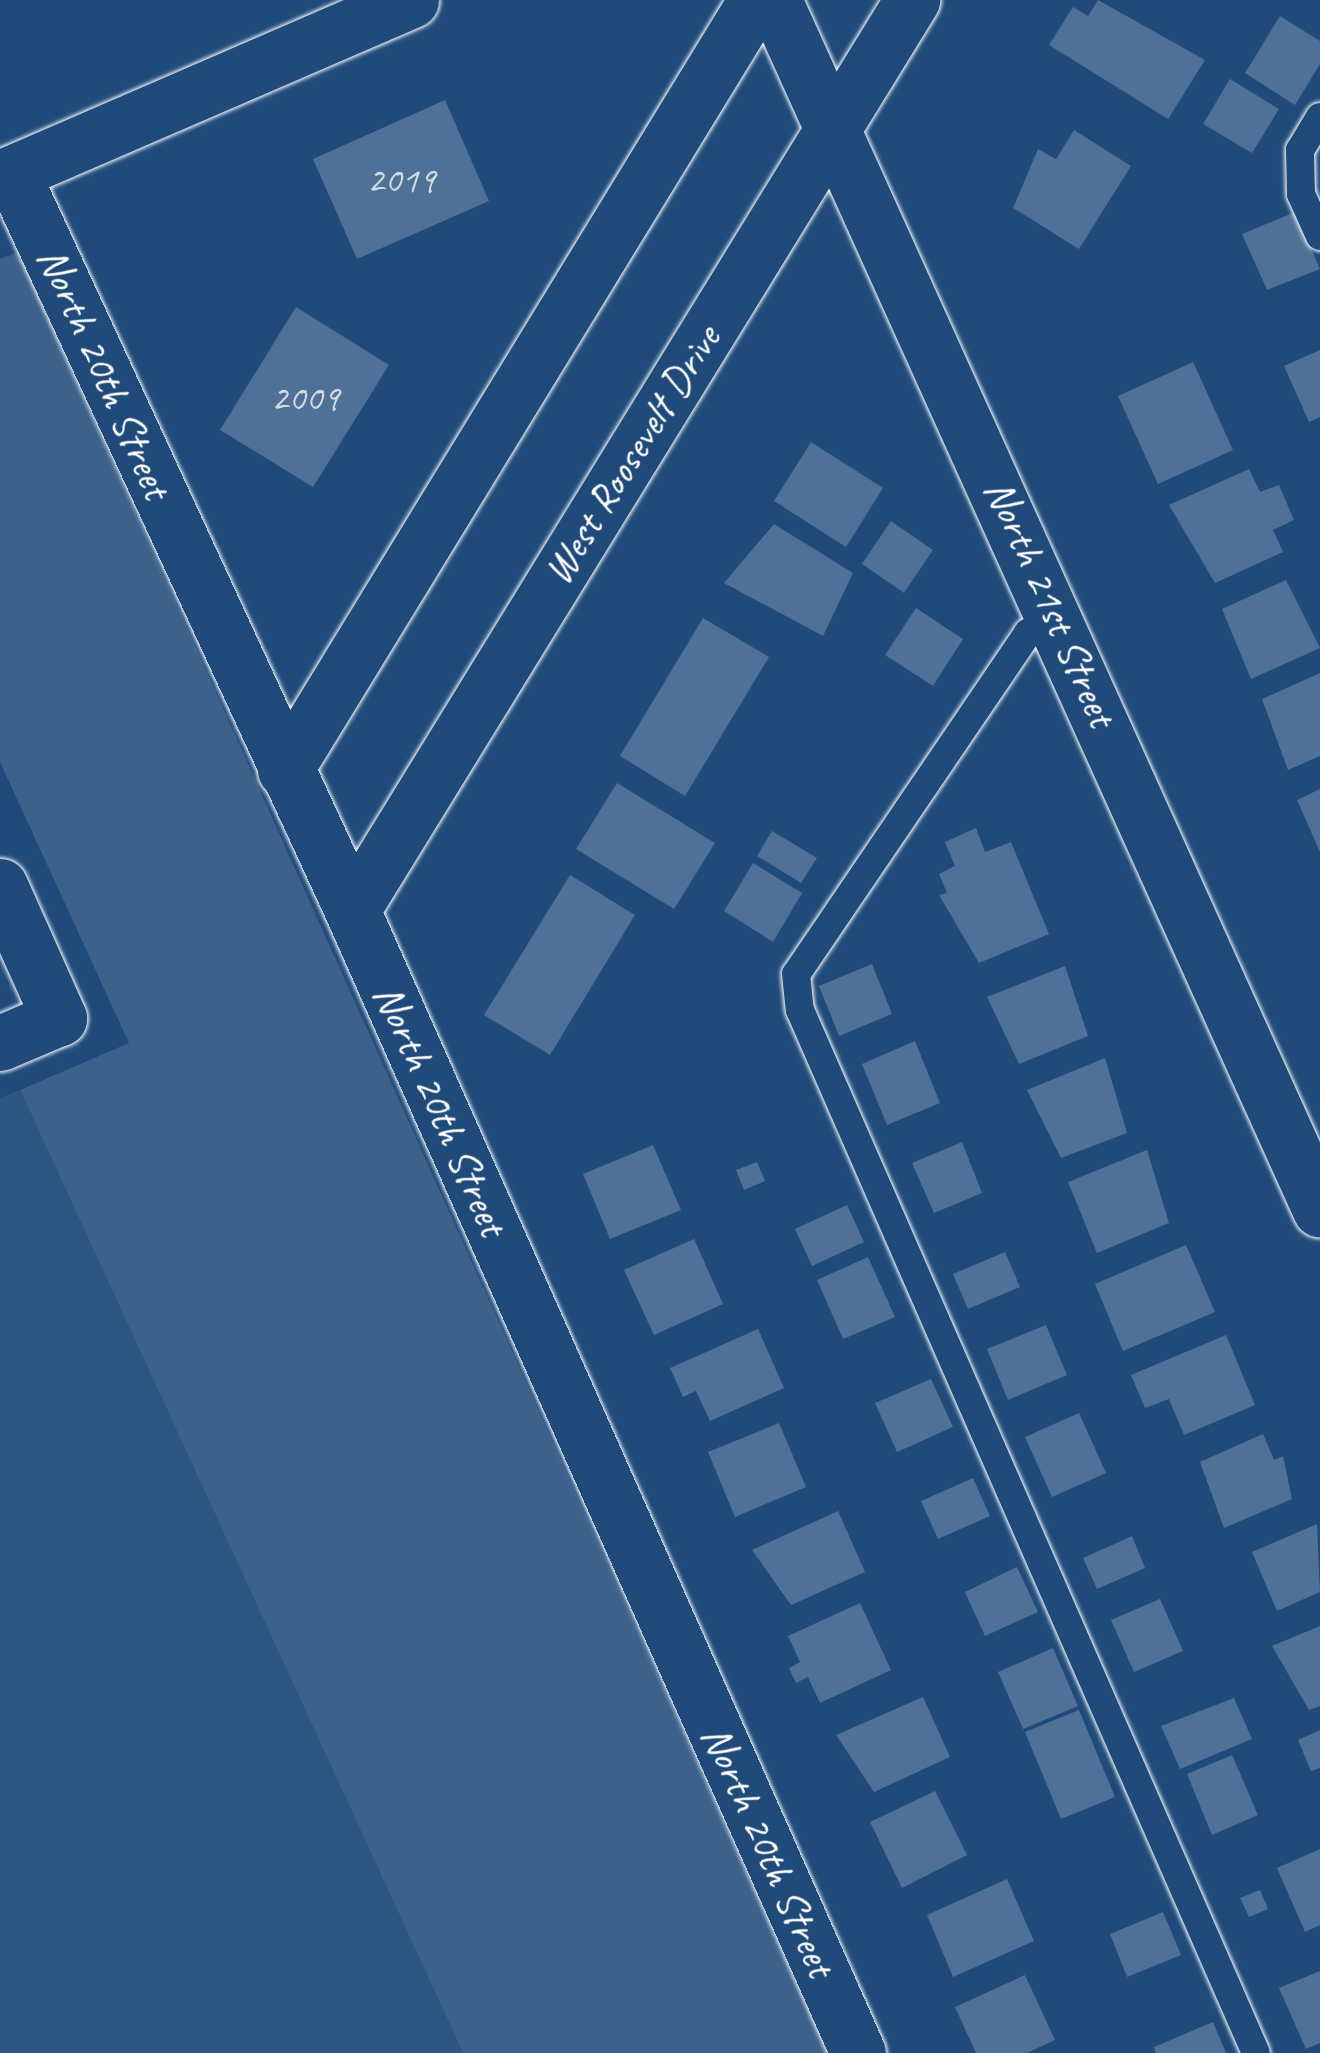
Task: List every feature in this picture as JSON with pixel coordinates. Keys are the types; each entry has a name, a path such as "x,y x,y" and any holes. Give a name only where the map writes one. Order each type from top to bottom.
{"street":[{"path":"4,166 411,0"},
{"path":"285,770 756,0"},
{"name":"North 21st Street","path":"774,0 1056,614 1320,1210"},
{"name":"West Roosevelt Drive","path":"352,910 912,0"},
{"name":"North 20th Street","path":"4,166 352,910 858,2053"},
{"path":"0,886 60,1018 0,1043"}],"lane":[{"path":"1320,117 1300,150 1301,194 1320,236"},
{"path":"1056,614 1028,633 796,974 800,1010 1256,2053"}],"shaded area":[{"path":"18,252 827,2053 463,2053 20,1090 129,1043 0,762 0,259"},
{"path":"20,1090 463,2053 0,2053 0,1098"}],"building":[{"path":"1098,0 1205,60 1168,119 1049,45 1073,7 1088,16"},
{"path":"1280,16 1320,41 1320,64 1295,105 1245,73"},
{"path":"1230,79 1279,109 1252,153 1203,124"},
{"path":"445,100 489,201 357,259 313,159"},
{"path":"1074,130 1131,166 1079,249 1013,208 1038,149 1056,159"},
{"path":"1295,212 1320,269 1267,290 1242,234"},
{"path":"296,307 389,365 313,487 220,430"},
{"path":"1320,350 1320,417 1309,422 1284,366"},
{"path":"1193,362 1233,450 1158,484 1118,396"},
{"path":"811,442 883,488 846,547 774,501"},
{"path":"1249,469 1260,492 1279,485 1294,520 1273,530 1283,552 1215,583 1169,505"},
{"path":"891,521 933,550 904,593 862,564"},
{"path":"774,524 853,573 823,636 724,583"},
{"path":"1286,580 1320,648 1251,679 1222,609"},
{"path":"916,608 963,639 933,686 885,655"},
{"path":"703,618 769,657 685,796 620,756"},
{"path":"1320,673 1320,756 1288,770 1262,699"},
{"path":"617,783 715,843 674,909 576,849"},
{"path":"1320,789 1320,852 1297,800"},
{"path":"976,828 985,852 1011,842 1049,934 979,963 939,895 947,893 939,874 955,866 945,842"},
{"path":"772,831 817,858 801,883 757,856"},
{"path":"753,863 802,893 773,942 724,911"},
{"path":"570,875 635,915 550,1055 484,1015"},
{"path":"872,964 892,1014 839,1036 819,986"},
{"path":"1065,966 1088,1036 1019,1064 987,997"},
{"path":"915,1041 940,1103 887,1125 862,1064"},
{"path":"1105,1058 1127,1133 1061,1158 1027,1090"},
{"path":"962,1142 982,1193 934,1213 912,1163"},
{"path":"653,1145 681,1210 610,1239 583,1174"},
{"path":"1147,1150 1169,1223 1097,1253 1068,1182"},
{"path":"757,1162 765,1181 744,1190 736,1170"},
{"path":"847,1205 864,1242 812,1266 795,1229"},
{"path":"694,1239 723,1304 654,1335 624,1270"},
{"path":"1186,1245 1215,1312 1123,1351 1095,1284"},
{"path":"1005,1252 1020,1287 968,1309 953,1274"},
{"path":"868,1257 895,1317 843,1339 817,1280"},
{"path":"1046,1325 1067,1375 1008,1400 987,1349"},
{"path":"758,1329 784,1388 710,1421 696,1391 683,1397 670,1368"},
{"path":"1226,1335 1255,1405 1184,1435 1169,1399 1145,1408 1131,1375"},
{"path":"931,1379 953,1427 897,1452 875,1403"},
{"path":"1079,1413 1106,1473 1052,1497 1025,1437"},
{"path":"779,1423 806,1487 735,1517 708,1452"},
{"path":"1263,1434 1274,1460 1283,1456 1292,1499 1224,1528 1200,1462"},
{"path":"973,1478 990,1516 938,1539 921,1501"},
{"path":"838,1511 865,1572 791,1605 752,1550"},
{"path":"1317,1524 1320,1592 1277,1611 1252,1552"},
{"path":"1132,1536 1145,1568 1097,1589 1083,1558"},
{"path":"1017,1567 1038,1612 985,1636 965,1592"},
{"path":"1160,1599 1183,1651 1134,1672 1111,1620"},
{"path":"860,1603 891,1670 820,1703 808,1677 796,1683 789,1668 800,1662 788,1636"},
{"path":"1320,1626 1320,1706 1309,1710 1272,1646"},
{"path":"1053,1648 1078,1706 1023,1729 998,1672"},
{"path":"923,1697 950,1757 874,1792 836,1735"},
{"path":"1234,1698 1252,1739 1180,1769 1161,1726"},
{"path":"1079,1710 1115,1797 1061,1819 1025,1732"},
{"path":"1320,1730 1320,1768 1311,1771 1298,1740"},
{"path":"1232,1755 1258,1815 1212,1835 1187,1774"},
{"path":"935,1791 967,1855 902,1888 870,1822"},
{"path":"1320,1849 1320,1925 1305,1932 1277,1868"},
{"path":"1007,1879 1034,1941 953,1977 927,1915"},
{"path":"1260,1890 1268,1909 1249,1917 1240,1898"},
{"path":"1163,1912 1181,1955 1127,1977 1110,1934"},
{"path":"1320,1971 1320,2043 1306,2049 1279,1988"},
{"path":"1025,1975 1055,2040 1027,2053 976,2053 955,2007"},
{"path":"1213,2022 1226,2053 1156,2053 1154,2047"}]}
